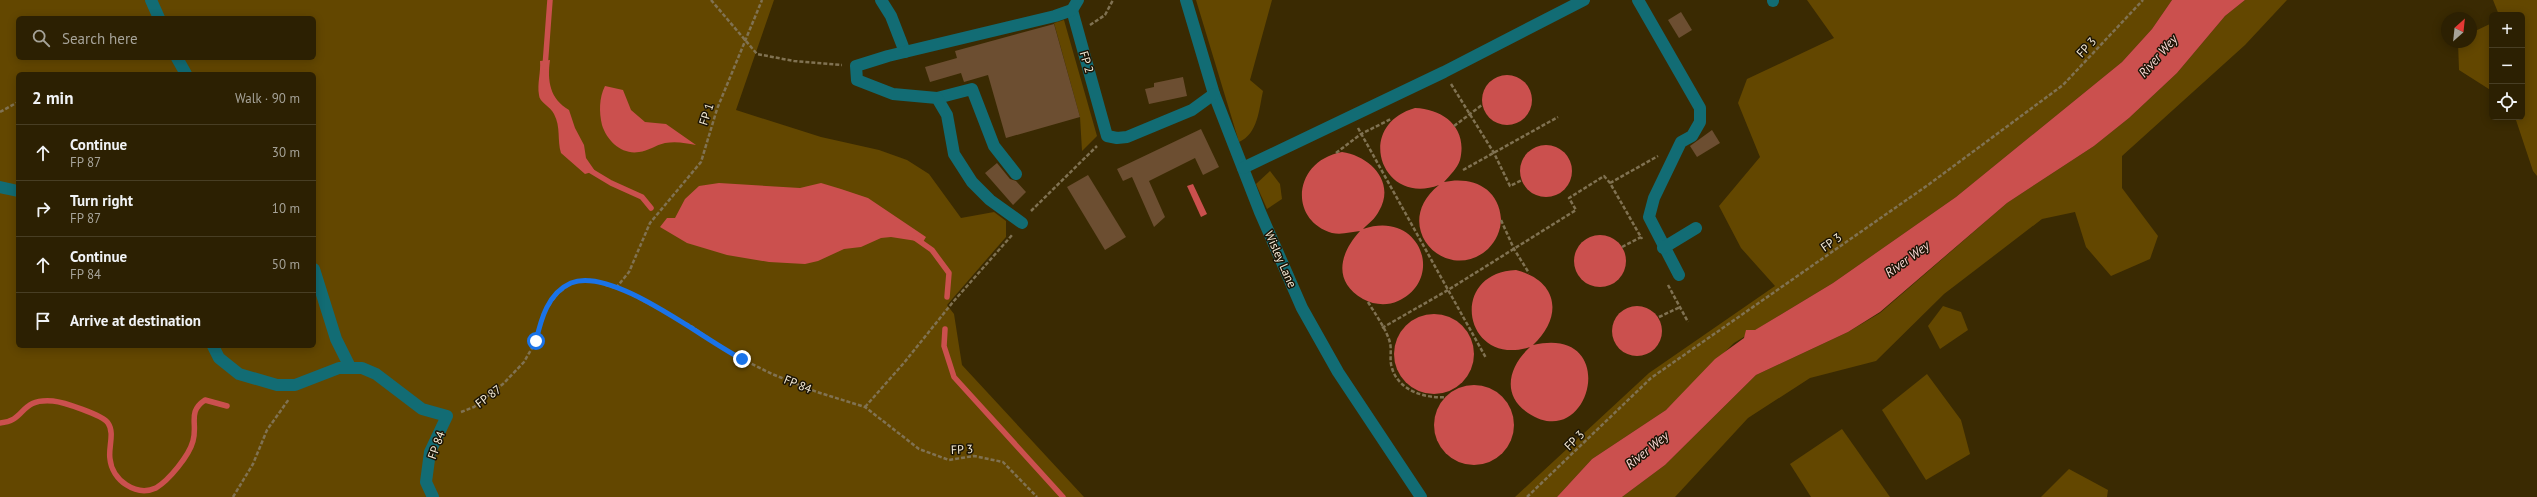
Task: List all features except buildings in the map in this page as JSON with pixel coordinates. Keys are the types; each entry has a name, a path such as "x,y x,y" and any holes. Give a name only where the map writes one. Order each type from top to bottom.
{"street":[{"path":"151,0 158,16"},
{"path":"881,0 891,16 905,52"},
{"name":"Wisley Lane","path":"1186,0 1214,94 1275,246 1319,340 1396,463 1421,497"},
{"path":"1243,168 1444,72 1584,0"},
{"path":"1638,0 1700,108 1700,122 1692,136 1681,142 1654,198 1649,217 1679,275"},
{"path":"1016,174 994,146 972,89 937,98 893,94 857,80 856,66 905,52 1055,16 1075,5 1080,37"},
{"name":"FP 2","path":"1080,37 1108,136 1117,138 1133,134 1192,110 1214,94"},
{"path":"178,60 185,72"},
{"path":"937,98 947,115 954,154 972,182 990,200 1022,223"},
{"path":"0,187 16,191"},
{"path":"1664,248 1696,228"},
{"path":"316,275 336,339 350,367"},
{"path":"214,348 219,358 239,374 277,385 295,384 339,368 362,368 376,374 422,409 447,416"},
{"name":"FP 84","path":"432,497 426,482 430,452 447,416"}],"path":[{"path":"711,0 723,12 745,42 757,54 794,61 856,66"},
{"name":"FP 1","path":"616,288 629,272 650,223 701,162 717,109 762,0"},
{"name":"FP 2","path":"1080,37 1093,22 1105,15 1113,0"},
{"name":"FP 3","path":"1527,497 1651,378 1928,185 2063,85 2143,0"},
{"path":"1444,72 1494,153 1510,186 1522,180"},
{"path":"0,112 16,103"},
{"path":"1454,126 1471,116 1482,105"},
{"path":"1354,116 1361,134 1486,358"},
{"path":"1463,170 1558,117"},
{"path":"1336,153 1361,134 1392,119"},
{"path":"1610,183 1681,142"},
{"path":"1382,328 1448,290 1576,210 1569,198 1604,176 1610,183 1644,243"},
{"path":"1501,220 1514,249 1529,273"},
{"path":"1622,247 1641,237"},
{"name":"FP 87","path":"447,416 474,407 503,384 524,362 536,341 543,314 557,294 571,283 590,280 616,288"},
{"path":"1666,282 1688,322"},
{"name":"FP 84","path":"616,288 691,326 730,354 772,374 817,392 865,407"},
{"path":"865,407 903,364 953,302"},
{"path":"1368,302 1390,342 1392,369 1398,380 1412,392 1436,398 1446,397"},
{"path":"1658,317 1680,307"},
{"path":"233,497 253,464 267,430 288,400 295,384"},
{"name":"FP 3","path":"865,407 919,449 949,460 974,456 1003,462 1037,497"}],"shaded area":[{"path":"0,0 774,0 736,110 821,137 879,150 907,160 929,174 961,218 994,212 1006,221 1006,237 947,305 954,314 962,365 1084,497 0,497"},
{"path":"1196,0 1272,0 1250,80 1263,91 1259,113 1250,133 1239,142"},
{"path":"1807,0 2172,0 2152,29 2122,62 1956,197 1833,283 1734,343 1666,410 1592,459 1557,497 1515,497 1649,373 1775,286 1741,248 1719,206 1760,157 1738,103 1747,79 1834,38"},
{"path":"2245,0 2287,0 2245,45 2122,156 2122,188 2158,236 2150,259 2111,276 2086,247 2075,212 2042,219 1944,294 1876,361 1810,378 1748,418 1675,497 1622,497 1665,465 1756,375 1848,332 1880,313 2007,203 2094,146 2129,118 2177,73 2225,16"},
{"path":"2493,0 2537,0 2537,176 2533,171 2516,120 2525,120 2525,12 2498,12"},
{"path":"1064,20 1097,136 1082,151 1080,117 1054,23"},
{"path":"2489,24 2489,89 2459,70 2458,48 2477,48 2477,30"},
{"path":"1270,171 1280,184 1282,199 1267,209 1256,184"},
{"path":"1943,306 1961,312 1968,330 1940,349 1928,326"},
{"path":"1927,374 1961,420 1970,454 1926,480 1882,410"},
{"path":"1842,429 1890,497 1811,497 1790,464"},
{"path":"2069,469 2108,490 2107,497 2041,497"}],"water":[{"name":"River Wey","path":"2172,0 2245,0 2225,16 2177,73 2129,118 2094,146 2007,203 1880,312 1848,332 1756,375 1665,465 1622,497 1557,497 1592,459 1666,410 1715,359 1744,338 1746,330 1755,330 1833,283 1956,197 2122,62 2152,29"},
{"path":"550,60 549,75 551,89 563,106 569,110 575,128 584,145 586,158 595,171 585,174 561,153 556,119 552,111 541,100 538,87 540,61"},
{"path":"1507,75 1517,77 1525,82 1530,90 1532,100 1530,110 1525,118 1517,123 1507,125 1497,123 1489,118 1484,110 1482,100 1484,90 1489,82 1497,77"},
{"path":"605,86 623,90 631,110 645,122 666,124 696,145 673,142 665,143 639,152 627,151 616,146 604,131 600,115 600,105"},
{"path":"1415,108 1426,109 1444,116 1457,130 1462,149 1460,160 1455,169 1444,182 1464,181 1482,186 1495,199 1499,208 1501,223 1496,239 1488,249 1472,259 1456,260 1441,256 1429,246 1421,233 1419,218 1425,201 1439,185 1419,189 1402,185 1390,175 1382,162 1380,146 1385,131 1396,117"},
{"path":"1546,145 1556,147 1564,153 1570,161 1572,171 1570,181 1564,189 1556,195 1546,197 1536,195 1528,189 1522,181 1520,171 1522,161 1528,153 1536,147"},
{"path":"1342,152 1352,154 1362,159 1377,172 1382,181 1384,190 1383,200 1379,211 1372,221 1363,229 1383,225 1399,229 1412,237 1420,249 1423,263 1421,278 1413,291 1394,303 1376,304 1367,301 1353,292 1347,284 1343,275 1342,266 1344,257 1348,248 1360,231 1343,234 1332,233 1318,226 1308,216 1303,204 1302,191 1306,178 1314,167 1326,158"},
{"path":"719,183 800,188 821,183 868,198 926,237 923,242 891,237 881,238 861,247 844,249 818,261 805,264 769,262 727,255 687,243 660,227 667,218 675,218 685,199 699,186"},
{"path":"1193,184 1207,214 1201,217 1187,186"},
{"path":"1595,235 1605,235 1619,242 1626,256 1626,266 1619,280 1605,287 1595,287 1585,283 1578,276 1574,266 1574,256 1578,246 1585,239"},
{"path":"1516,270 1530,275 1541,282 1548,291 1552,301 1552,312 1549,323 1543,334 1533,345 1561,344 1579,353 1587,368 1588,387 1581,404 1568,417 1550,421 1528,413 1519,405 1511,389 1511,380 1517,362 1530,347 1508,350 1490,344 1478,333 1472,318 1473,301 1480,286 1494,275"},
{"path":"1642,306 1647,307 1655,313 1661,321 1661,341 1655,349 1647,355 1632,356 1627,355 1619,349 1613,341 1612,326 1613,321 1619,313 1627,307"},
{"path":"1434,314 1449,317 1462,326 1471,339 1474,354 1471,369 1462,382 1449,391 1434,394 1419,391 1406,382 1397,369 1394,354 1397,339 1406,326 1419,317"},
{"path":"1474,385 1489,388 1502,397 1511,410 1514,425 1511,440 1502,453 1489,462 1474,465 1459,462 1446,453 1437,440 1434,425 1437,410 1446,397 1459,388"}],"waterway":[{"path":"545,67 550,0"},
{"path":"586,168 611,183 642,197 651,208"},
{"path":"915,238 932,250 949,273 947,297"},
{"path":"945,329 944,346 954,377 1063,497"},
{"path":"0,423 15,418 28,406 42,401 58,402 99,416 105,420 110,427 110,459 115,474 126,485 141,490 148,490 156,488 167,479 187,454 193,441 196,409 205,400 227,406"}],"route":[{"path":"536,341 543,314 557,294 571,283 590,280 625,291 691,326 730,354 742,359"}]}
